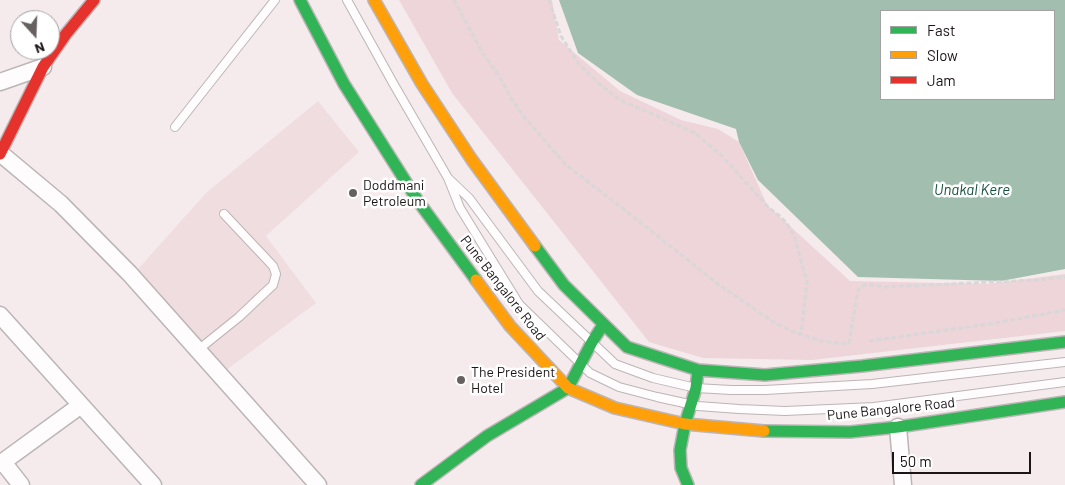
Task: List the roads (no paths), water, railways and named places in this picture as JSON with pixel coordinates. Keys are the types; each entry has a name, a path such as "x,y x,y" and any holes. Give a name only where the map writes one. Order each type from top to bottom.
{"main road":[{"name":"Pune Bangalore Road","path":"300,0 344,84 418,201 510,326 568,388 615,408 685,424 775,432 850,432 898,427 1065,402"},
{"path":"374,0 422,84 472,160 564,286 627,347 698,370 765,375 1065,342"},
{"path":"0,153 43,67 91,1"},
{"path":"421,485 487,436 568,388 592,342 604,324"},
{"path":"688,485 681,468 680,450 685,424 696,388 698,370"}],"street":[{"path":"0,82 43,67"},
{"path":"0,153 68,211 130,274 318,485"},
{"path":"0,316 153,485"},
{"path":"21,485 1,464 81,406"},
{"path":"898,427 903,485"}],"lane":[{"path":"175,127 275,0"},
{"path":"347,0 448,178 460,208 519,304 590,373 619,387 691,404 785,411 874,407 1065,382"},
{"path":"448,178 469,198 538,291 614,364 654,378 696,388 748,390 872,384 1065,362"},
{"path":"198,350 239,317 273,285 276,274 273,266 224,214"}],"water":[{"name":"Unakal Kere","path":"559,0 1065,0 1065,269 1001,281 858,277 758,180 739,142 736,129 637,95 578,53"}],"place":[{"name":"Doddmani Petroleum","path":"353,193"},
{"name":"The President Hotel","path":"461,380"}]}
